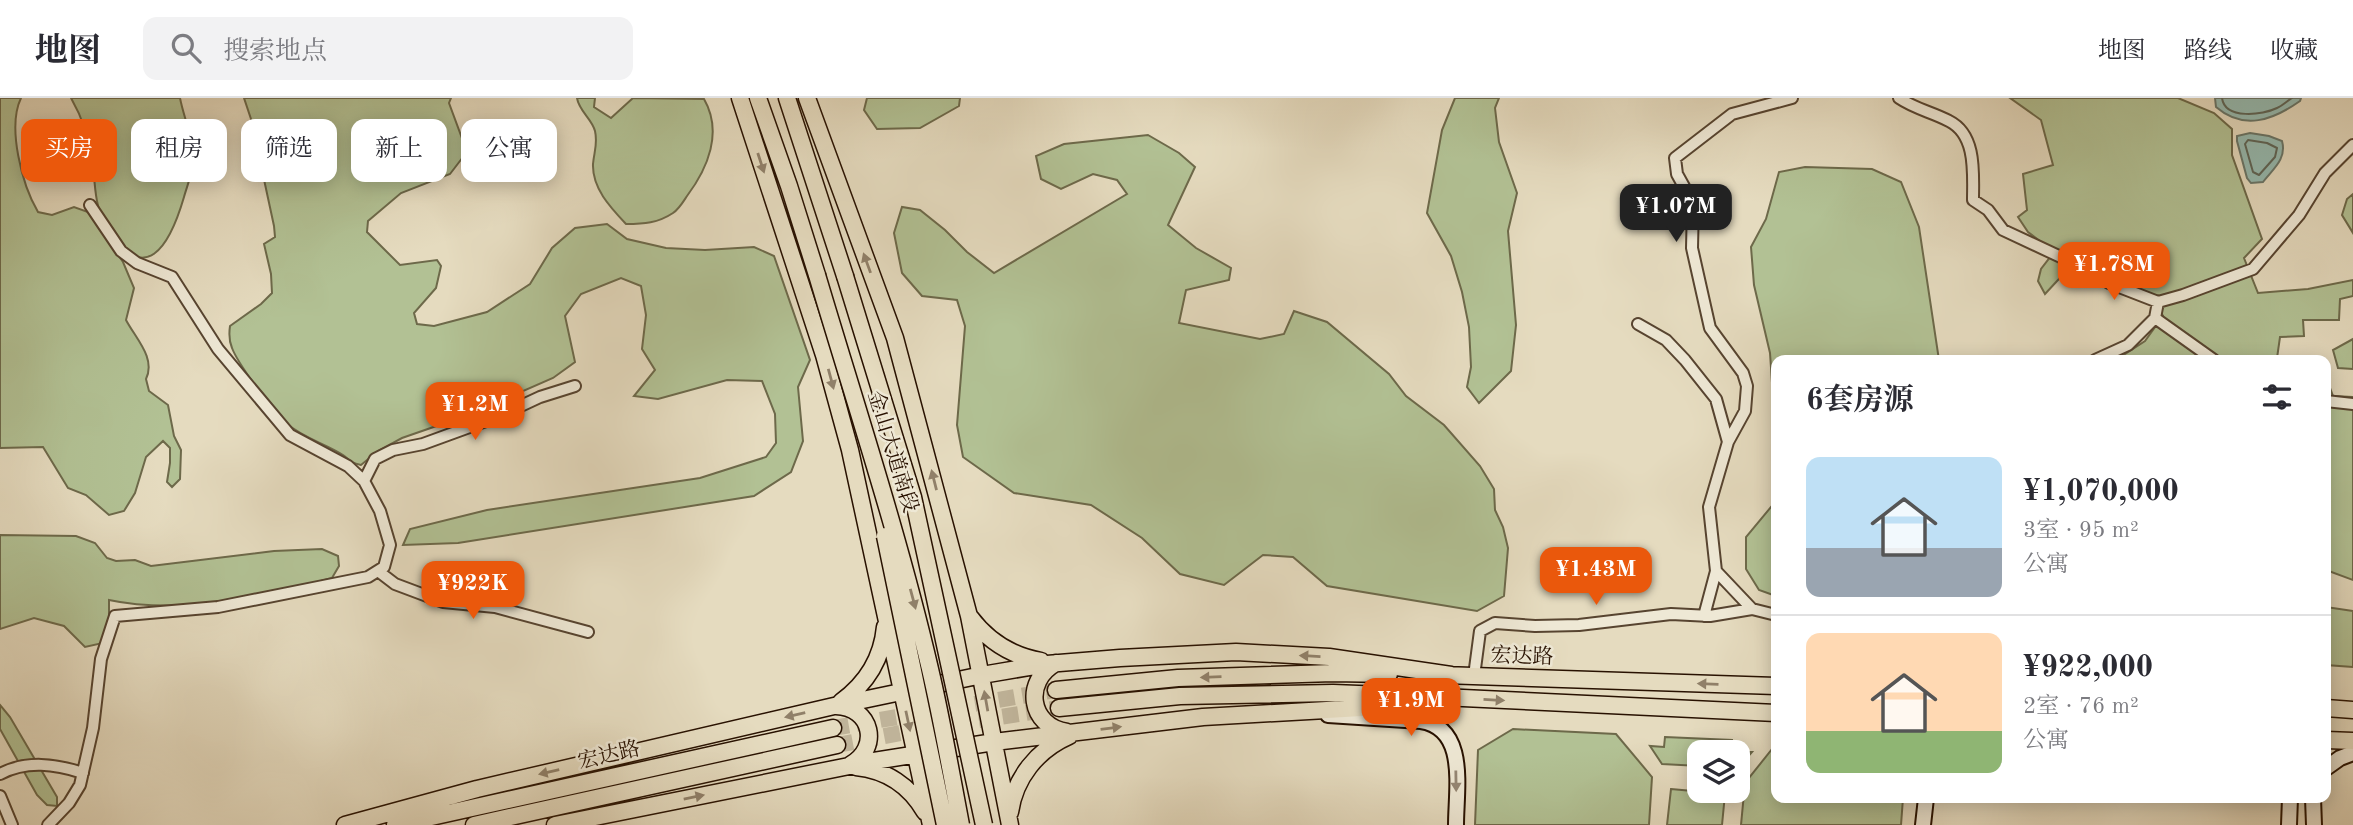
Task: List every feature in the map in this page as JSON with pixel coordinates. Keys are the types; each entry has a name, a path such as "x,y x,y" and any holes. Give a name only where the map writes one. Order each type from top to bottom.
{"main road":[{"name":"金山大道南段","path":"758,98 817,275 899,548 930,670 961,825"},
{"name":"金山大道南段","path":"787,98 913,497 985,825"},
{"path":"807,98 895,338 969,616 1010,821"},
{"path":"741,101 824,355 850,450 916,754 936,824"},
{"path":"869,448 910,657 936,824"},
{"path":"834,706 859,687 873,668 884,638 884,607"},
{"path":"969,616 992,640 1012,652 1045,662 1062,663"},
{"path":"345,825 477,789 834,706 982,675 1062,663 1236,652 1329,657 1451,675"},
{"path":"1062,663 1044,671 1037,683 1035,704 1044,722 1056,730 1076,732"},
{"name":"宏达路","path":"1056,690 1191,678 1333,673 1771,686"},
{"name":"宏达路","path":"1059,708 1180,696 1333,693 1771,713"},
{"path":"555,825 844,767 994,742 1203,717 1379,707 1450,698"},
{"path":"834,706 847,707 858,713 868,730 866,750 858,760 844,767"},
{"path":"2331,708 2353,710"},
{"path":"1010,821 1017,786 1028,767 1052,745 1076,732"},
{"name":"宏达路","path":"394,825 835,736 474,825"},
{"path":"2331,740 2353,741"},
{"path":"844,767 873,770 900,783 936,824"}],"street":[{"path":"1704,616 1716,571 1709,507 1728,442 1745,411 1747,386 1743,373 1710,328 1692,248 1693,203 1677,174 1675,158 1732,114 1792,98"},
{"path":"1899,98 1915,109 1951,121 1961,130 1973,158 1973,200 1988,211 2003,230 2080,266 2109,283 2158,302 2253,269 2299,215 2325,173 2353,145"},
{"path":"48,825 69,803 80,785 93,729 101,659 115,615 218,607 368,577 384,567 390,545 380,511 364,481 348,466 290,435 219,349 172,277 137,263 121,251 113,243 90,205"},
{"path":"2106,355 2128,345 2155,318 2158,302"},
{"path":"2155,318 2207,355"},
{"path":"1638,324 1666,340 1716,399 1728,442"},
{"path":"364,481 375,459 393,450 423,444 497,417 540,397 575,386"},
{"path":"2331,402 2353,404"},
{"path":"378,571 395,584 443,602 495,607 588,632"},
{"path":"1716,571 1752,609"},
{"path":"1474,676 1480,631 1495,623 1579,625 1671,614 1704,616 1752,609 1771,614"},
{"path":"1310,711 1338,716 1421,721 1439,727 1451,741 1455,752 1456,825"},
{"path":"2331,764 2353,753"},
{"path":"0,774 43,764 83,773"},
{"path":"0,796 12,825"},
{"path":"1923,825 1925,803"},
{"path":"2289,825 2290,803"},
{"path":"2306,825 2312,803"},
{"path":"2313,803 2314,825"}],"green space":[{"path":"0,98 21,98 15,124 21,182 25,182 38,212 52,215 74,207 88,212 123,262 134,288 126,320 147,356 146,379 149,391 168,405 174,436 181,450 180,479 172,487 167,482 170,448 163,441 146,457 135,493 124,511 109,515 86,495 68,488 43,447 0,448"},
{"path":"71,98 180,98 185,119 131,119 131,182 188,182 171,231 154,253 144,258 133,255 120,245 102,219 98,204 94,182 117,182 117,119 81,119"},
{"path":"244,98 451,98 449,103 461,136 461,160 447,175 447,119 351,119 351,182 429,182 401,193 368,221 367,232 400,265 437,260 441,266 436,288 414,313 417,324 434,326 487,312 530,284 552,248 575,228 607,224 627,239 666,248 705,250 754,247 774,256 810,360 798,387 803,441 791,472 754,496 458,543 403,545 410,529 487,510 700,478 766,457 776,443 775,414 762,381 727,380 658,399 634,396 655,370 642,349 646,315 641,286 621,278 581,294 565,316 575,362 553,378 468,415 402,438 378,451 361,465 299,433 286,423 241,365 232,348 230,326 272,293 264,244 275,237 265,182 337,182 337,119 251,119"},
{"path":"577,98 595,98 594,107 611,118 633,98 704,99 710,111 713,137 707,162 695,185 675,211 656,221 626,224 614,211 595,181 595,131"},
{"path":"867,98 960,98 959,106 920,128 877,129 864,110"},
{"path":"1455,98 1499,98 1495,108 1499,142 1517,193 1508,231 1516,325 1511,371 1479,403 1467,387 1471,367 1469,327 1462,292 1451,256 1427,213 1442,130"},
{"path":"2010,98 2178,98 2214,113 2232,129 2232,155 2262,239 2244,258 2258,293 2308,289 2353,280 2353,296 2340,299 2339,320 2303,320 2304,336 2280,337 2277,355 2124,355 2145,341 2163,316 2151,294 2070,267 2045,294 2038,281 2041,269 2054,252 2028,232 2018,217 2027,210 2023,174 2053,165 2041,120"},
{"path":"1148,135 1179,153 1195,167 1168,225 1196,248 1231,268 1229,280 1186,290 1179,323 1260,339 1284,334 1294,311 1327,322 1389,374 1406,396 1444,425 1480,466 1494,489 1495,510 1508,548 1504,596 1477,611 1327,586 1293,557 1263,555 1224,585 1180,574 1142,538 1091,505 1014,493 963,457 957,425 965,326 957,300 922,296 902,273 894,233 902,207 920,210 994,273 1127,194 1117,180 1093,174 1061,189 1041,179 1036,156 1064,144"},
{"path":"1805,167 1872,169 1901,182 1919,227 1938,355 1771,355 1771,368 1754,285 1751,247 1766,219 1779,172"},
{"path":"2353,194 2353,233 2342,215 2347,199"},
{"path":"2353,339 2353,369 2338,368 2333,350"},
{"path":"2331,391 2333,396 2353,397 2353,580 2331,572"},
{"path":"1771,507 1771,594 1759,590 1746,569 1746,537"},
{"path":"0,535 76,536 95,543 107,558 116,561 135,560 151,566 274,551 322,549 338,556 339,566 332,578 238,601 173,606 109,600 109,623 103,643 85,647 64,626 34,618 0,629"},
{"path":"2331,608 2353,611 2353,667 2331,665"},
{"path":"0,705 10,717 57,797 57,806 47,805 37,795 0,729"},
{"path":"1513,729 1616,734 1652,777 1649,825 1475,825 1478,750"},
{"path":"1665,737 1732,740 1687,740 1687,765 1662,764 1650,746 1664,747"},
{"path":"1771,750 1771,803 1903,803 1901,825 1741,825 1743,803 1750,803 1750,777"},
{"path":"1671,789 1687,790 1687,803 1724,803 1722,825 1667,825"}],"water":[{"path":"2215,98 2301,98 2269,118 2248,121 2237,119 2216,107"},
{"path":"2250,133 2282,141 2281,158 2263,182 2251,183 2247,178 2237,141 2237,136"}],"tunnel":[{"path":"833,728 1056,690"},
{"path":"837,745 1059,708"}]}
